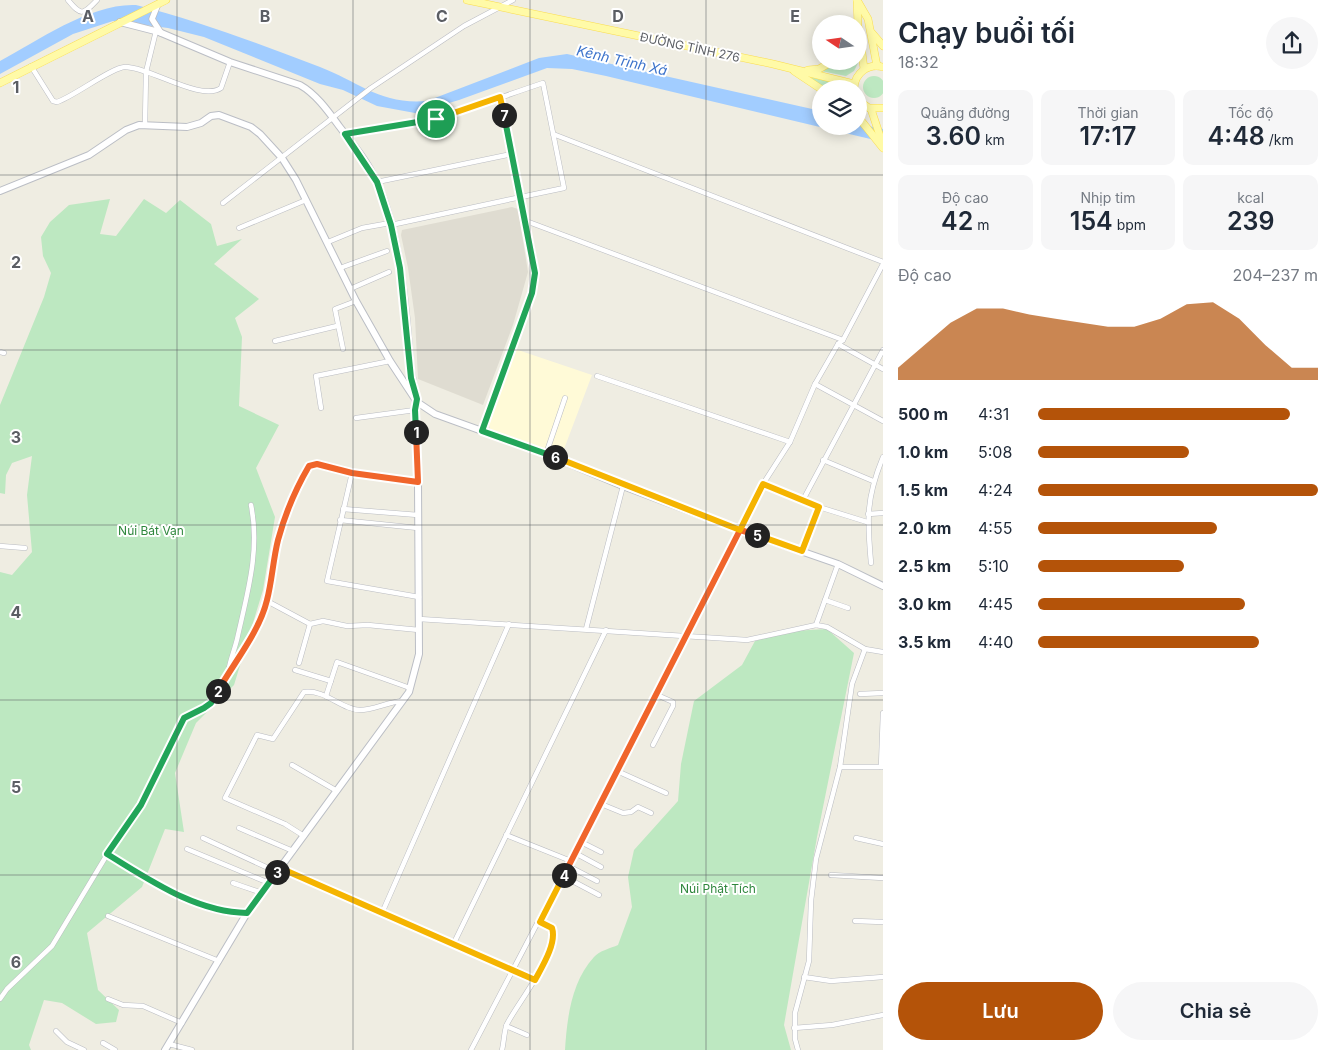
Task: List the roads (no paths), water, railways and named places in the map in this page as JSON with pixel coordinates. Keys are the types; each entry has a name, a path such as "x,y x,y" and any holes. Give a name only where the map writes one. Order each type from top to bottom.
{"main road":[{"name":"ĐƯỜNG TỈNH 276","path":"466,0 803,71 832,80"},
{"path":"857,0 858,15"},
{"path":"857,0 868,19 880,67"},
{"path":"0,83 162,2"},
{"path":"120,22 158,32 230,62 304,88 314,96 332,117 377,182 390,224 400,268 411,378 417,402 415,410 418,482 419,654 410,688 247,913 167,1047"},
{"path":"870,31 883,46"},
{"path":"789,68 812,83"},
{"path":"803,71 812,70"},
{"path":"867,106 871,109 883,108"},
{"path":"871,109 883,147"},
{"path":"0,192 89,155 126,130 145,125 187,127 201,123 211,116 224,116 260,134 282,158 328,242 356,300 390,361 417,402 435,414 546,454 623,486 740,530 838,564 883,586"},
{"path":"867,128 883,147"}],"street":[{"path":"68,0 77,12 81,12 97,0"},
{"path":"222,203 371,88 464,26 513,0"},
{"path":"145,125 146,72 158,32 152,19 162,2"},
{"path":"31,66 53,101 57,102 123,67 146,72 198,89 216,90 221,88 230,62"},
{"path":"328,242 362,228 390,224 564,188 543,83 436,119 345,134"},
{"path":"482,431 533,286 535,267 500,97"},
{"path":"471,1050 514,972 688,636 763,484 790,442 815,384 838,344 843,340 883,263 553,134"},
{"path":"377,182 512,154"},
{"path":"239,228 306,200"},
{"path":"526,221 843,340"},
{"path":"340,268 387,250"},
{"path":"350,289 389,272"},
{"path":"343,349 335,309 356,300"},
{"path":"275,341 337,326"},
{"path":"838,344 883,370"},
{"path":"803,500 883,350"},
{"path":"321,408 316,376 390,361"},
{"path":"597,376 790,442"},
{"path":"815,384 883,421"},
{"path":"546,454 565,398"},
{"path":"356,418 415,410"},
{"path":"871,562 867,522 873,481 883,457"},
{"path":"823,460 873,481"},
{"path":"0,999 52,946 107,854 141,805 184,718 211,703 228,672 251,638 267,601 278,540 284,519 295,490 309,466 317,464 352,473 418,482"},
{"path":"352,473 327,580 419,597"},
{"path":"763,484 819,507 867,522"},
{"path":"586,629 623,486"},
{"path":"228,672 238,636 255,554 256,535 251,505"},
{"path":"802,551 819,507"},
{"path":"343,510 418,515"},
{"path":"868,514 883,513"},
{"path":"340,520 418,528"},
{"path":"0,546 25,548"},
{"path":"816,625 838,564"},
{"path":"825,600 848,608"},
{"path":"267,601 310,624 323,621 347,626 368,625 419,630"},
{"path":"419,619 748,640 816,625 827,627 865,649 883,652"},
{"path":"299,663 310,624"},
{"path":"382,914 509,624"},
{"path":"452,945 606,630"},
{"path":"798,1050 794,1028 795,1013 809,961 811,901 816,859 840,767 852,684 865,649"},
{"path":"326,696 337,662 410,688"},
{"path":"295,670 330,681"},
{"path":"304,836 285,824 225,798 257,735 273,739 304,692 310,691 326,696 359,710 388,702 402,701"},
{"path":"860,694 883,693"},
{"path":"653,745 673,706 673,702 657,695"},
{"path":"840,767 882,767 883,713"},
{"path":"292,765 337,791"},
{"path":"618,771 666,793"},
{"path":"601,804 623,813 631,812 638,807 651,813"},
{"path":"239,828 293,851"},
{"path":"506,835 570,864 598,881"},
{"path":"203,838 535,980"},
{"path":"856,838 883,844"},
{"path":"581,842 601,852"},
{"path":"187,849 269,884"},
{"path":"576,853 601,867"},
{"path":"107,854 171,892 234,913 247,913"},
{"path":"831,875 883,878"},
{"path":"563,876 599,895"},
{"path":"233,883 262,892"},
{"path":"108,916 219,961"},
{"path":"855,921 883,922"},
{"path":"502,1050 506,1026 535,980 551,945 554,933 552,928 540,922"},
{"path":"804,977 831,980 883,977"},
{"path":"108,999 123,1005 143,1006 182,1023"},
{"path":"794,1028 832,1025 883,1015"},
{"path":"506,1026 527,1035"},
{"path":"56,1031 67,1042 84,1050"},
{"path":"103,1043 115,1050"},
{"path":"167,1047 192,1050"}],"water":[{"name":"Kênh Trịnh Xá","path":"136,5 183,18 252,41 320,67 383,96 396,99 427,101 539,58 567,54 812,109 812,125 606,76 572,69 547,68 459,100 415,113 377,106 343,90 320,84 204,37 168,28 113,21 73,34 0,74 0,61 83,16 119,6"},
{"name":"Kênh Trịnh Xá","path":"867,126 883,129 883,142 854,135 867,135"}],"park label":[{"name":"Núi Bát Vạn","path":"151,530"},
{"name":"Núi Phật Tích","path":"718,888"}]}
